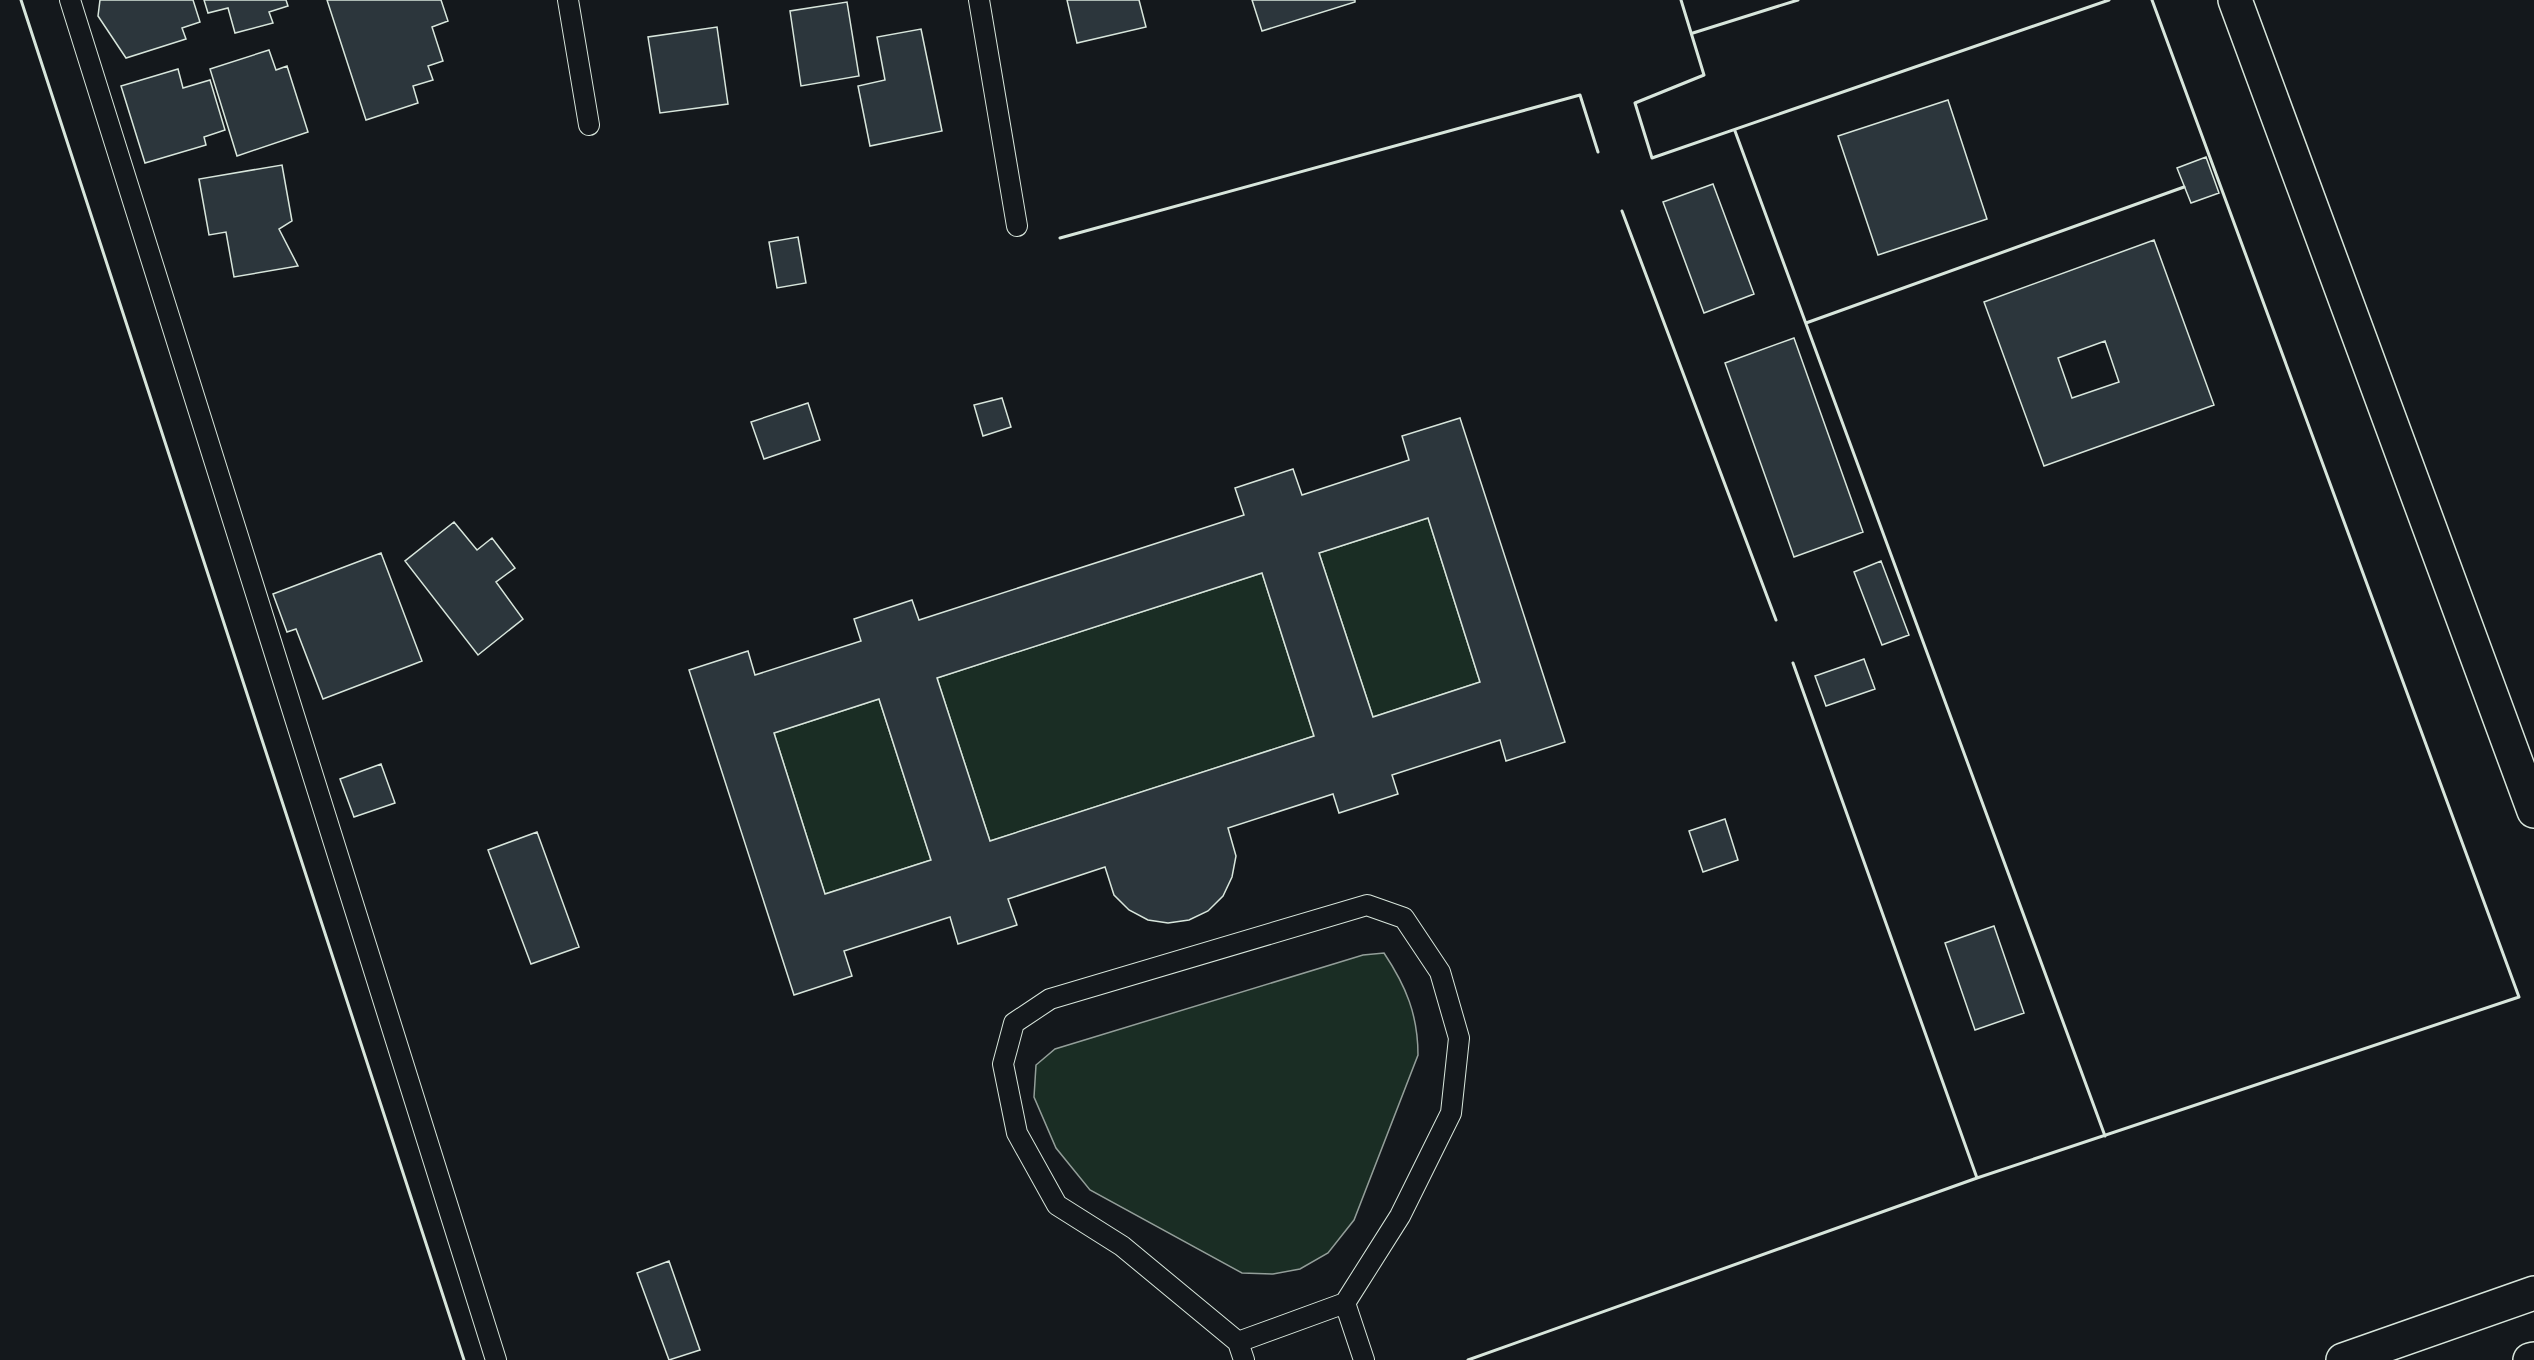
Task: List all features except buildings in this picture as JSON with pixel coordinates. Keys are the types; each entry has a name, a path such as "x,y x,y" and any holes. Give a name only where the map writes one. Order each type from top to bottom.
{"street":[{"path":"2235,0 2534,811"},
{"path":"2343,1360 2534,1293"}],"lane":[{"path":"70,0 496,1360"},
{"path":"568,0 589,125"},
{"path":"979,0 1017,226"},
{"path":"1367,905 1404,918 1440,972 1459,1038 1451,1113 1400,1216 1345,1303 1241,1351 1122,1246 1057,1205 1017,1133 1003,1064 1014,1023 1050,999 1367,905"},
{"path":"1345,1303 1364,1360"}],"green space":[{"path":"1428,518 1480,682 1373,717 1319,553"},
{"path":"1262,573 1314,736 990,841 937,678"},
{"path":"879,699 931,860 825,894 774,733"},
{"path":"1384,953 1399,977 1409,1001 1416,1027 1418,1055 1354,1220 1328,1253 1300,1269 1273,1274 1242,1273 1090,1190 1056,1148 1034,1097 1036,1065 1055,1049 1363,955"}],"wall":[{"path":"21,0 464,1360"},
{"path":"1681,0 1704,75 1635,103 1652,158 2109,0"},
{"path":"1693,33 1798,0"},
{"path":"1468,1360 1977,1178 2519,997 2152,0"},
{"path":"1060,238 1580,95 1598,152"},
{"path":"1735,131 2105,1136"},
{"path":"1806,323 2184,187"},
{"path":"1622,211 1776,620"},
{"path":"1793,663 1977,1178"}]}
